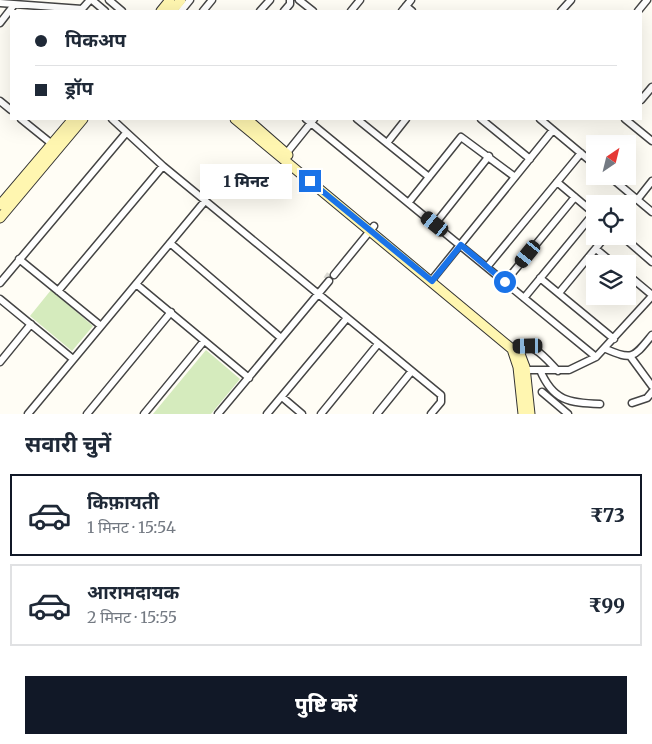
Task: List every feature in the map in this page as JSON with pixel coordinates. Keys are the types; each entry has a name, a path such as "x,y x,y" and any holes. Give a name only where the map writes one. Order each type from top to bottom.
{"street":[{"path":"57,8 58,0"},
{"path":"0,3 82,9 91,0 104,10"},
{"path":"109,0 121,10"},
{"path":"162,10 170,0"},
{"path":"173,10 181,0"},
{"path":"182,10 190,0"},
{"path":"204,10 212,0"},
{"path":"261,10 270,0"},
{"path":"299,0 312,10"},
{"path":"351,10 360,0"},
{"path":"404,9 411,0"},
{"path":"562,10 571,0"},
{"path":"639,10 647,0"},
{"path":"10,10 14,5"},
{"path":"0,23 10,10"},
{"path":"642,99 652,87"},
{"path":"22,120 52,144"},
{"path":"2,199 73,120"},
{"path":"0,218 82,120"},
{"path":"107,120 125,132"},
{"path":"113,120 163,166 442,398 431,414"},
{"path":"236,120 284,155 515,348 526,370 530,414"},
{"path":"248,120 284,155"},
{"path":"284,155 310,120 596,357"},
{"path":"360,120 429,177"},
{"path":"387,143 405,120"},
{"path":"482,120 530,159"},
{"path":"541,120 586,157"},
{"path":"627,120 652,141"},
{"path":"433,279 553,130"},
{"path":"0,283 125,132"},
{"path":"409,202 460,137 489,156 515,177"},
{"path":"487,267 581,153"},
{"path":"435,224 489,156"},
{"path":"58,291 163,166"},
{"path":"637,200 652,181"},
{"path":"557,182 586,206"},
{"path":"620,185 652,212"},
{"path":"505,282 575,197"},
{"path":"28,414 205,201"},
{"path":"524,298 586,223"},
{"path":"333,274 370,227"},
{"path":"170,243 281,338"},
{"path":"558,293 599,245"},
{"path":"632,245 652,262"},
{"path":"596,249 603,255"},
{"path":"20,259 101,326"},
{"path":"540,278 614,338"},
{"path":"218,414 250,378 327,280"},
{"path":"526,370 569,370 596,357 606,349 652,295 636,282"},
{"path":"136,284 250,378"},
{"path":"0,299 73,359"},
{"path":"87,414 171,312"},
{"path":"267,414 347,318"},
{"path":"0,362 30,324"},
{"path":"606,349 625,357 630,356 652,335"},
{"path":"144,414 204,341"},
{"path":"321,414 378,344"},
{"path":"515,348 534,348 558,371"},
{"path":"515,348 523,414"},
{"path":"630,356 652,386"},
{"path":"540,370 550,389 567,401 600,404"},
{"path":"376,414 411,372"},
{"path":"542,392 568,414"},
{"path":"632,403 647,398 652,392"},
{"path":"282,397 302,414"}],"green space":[{"path":"51,290 93,326 72,351 30,316"},
{"path":"206,350 240,379 211,414 153,414"}],"tunnel":[{"path":"326,279 331,272"}],"route":[{"path":"310,181 432,281 461,245 505,282"}]}
